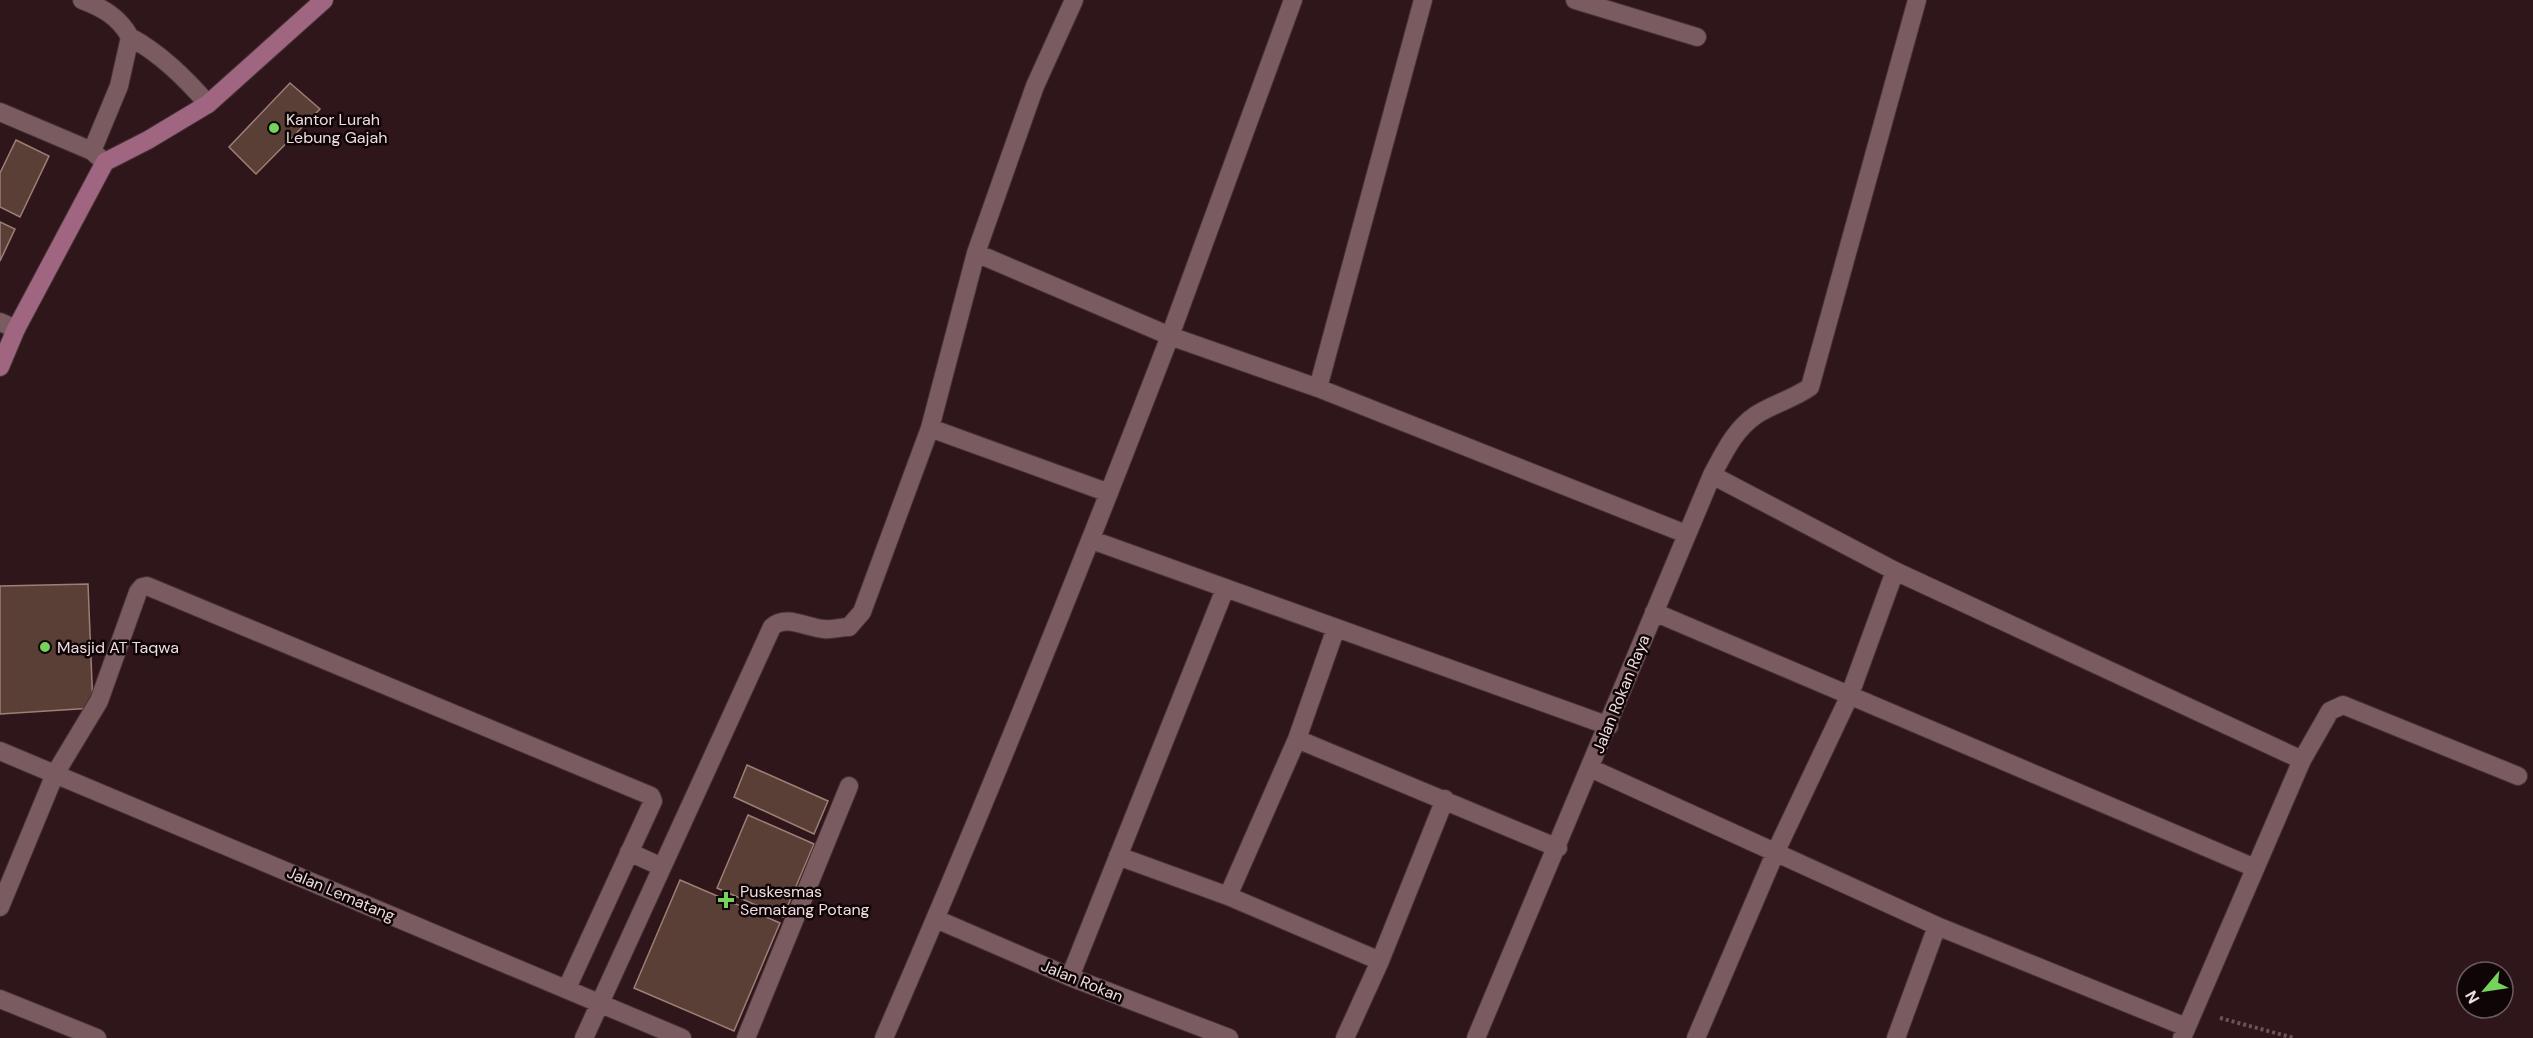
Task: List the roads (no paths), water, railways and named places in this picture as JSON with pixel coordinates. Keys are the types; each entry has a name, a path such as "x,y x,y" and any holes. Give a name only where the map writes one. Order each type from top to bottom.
{"street":[{"path":"82,0 113,15 123,24 130,37 166,61 208,104"},
{"path":"0,112 98,156 148,140 208,104 324,0"},
{"path":"584,1038 772,627 778,622 787,621 825,629 849,627 862,612 930,428 976,253 1035,86 1074,0"},
{"path":"884,1038 936,920 1092,540 1170,336 1293,0"},
{"path":"1318,388 1423,0"},
{"path":"1575,0 1697,37"},
{"name":"Jalan Rokan Raya","path":"1476,1038 1558,848 1712,475 1740,428 1757,414 1797,396 1810,387 1917,0"},
{"path":"0,367 8,326 98,156 122,76 130,37"},
{"path":"976,253 1170,336 1318,388 1686,534"},
{"path":"930,428 1109,494"},
{"path":"1712,475 1894,571 2302,760"},
{"path":"1092,540 1609,726"},
{"path":"1696,1038 1776,851 1849,697 1894,571"},
{"path":"0,907 55,774 99,701 138,592 142,586 147,586 651,796 653,801 567,988"},
{"path":"1070,977 1225,589"},
{"path":"1654,612 2255,868"},
{"path":"1228,896 1297,739 1336,628"},
{"path":"1590,768 1937,926 2187,1026 2302,760 2330,711 2343,705 2518,776"},
{"path":"1297,739 1558,848"},
{"name":"Jalan Lematang","path":"0,750 682,1038"},
{"path":"746,1038 849,786"},
{"path":"1345,1038 1380,961 1444,799"},
{"path":"629,852 662,867"},
{"path":"1118,855 1228,896 1380,961"},
{"name":"Jalan Rokan","path":"936,920 1070,977 1229,1038"},
{"path":"1896,1038 1937,926"},
{"path":"0,999 97,1038"}],"place":[{"name":"Kantor Lurah Lebung Gajah","path":"274,128"},
{"name":"Masjid AT Taqwa","path":"45,647"},
{"name":"Puskesmas Sematang Potang","path":"726,900"}]}
